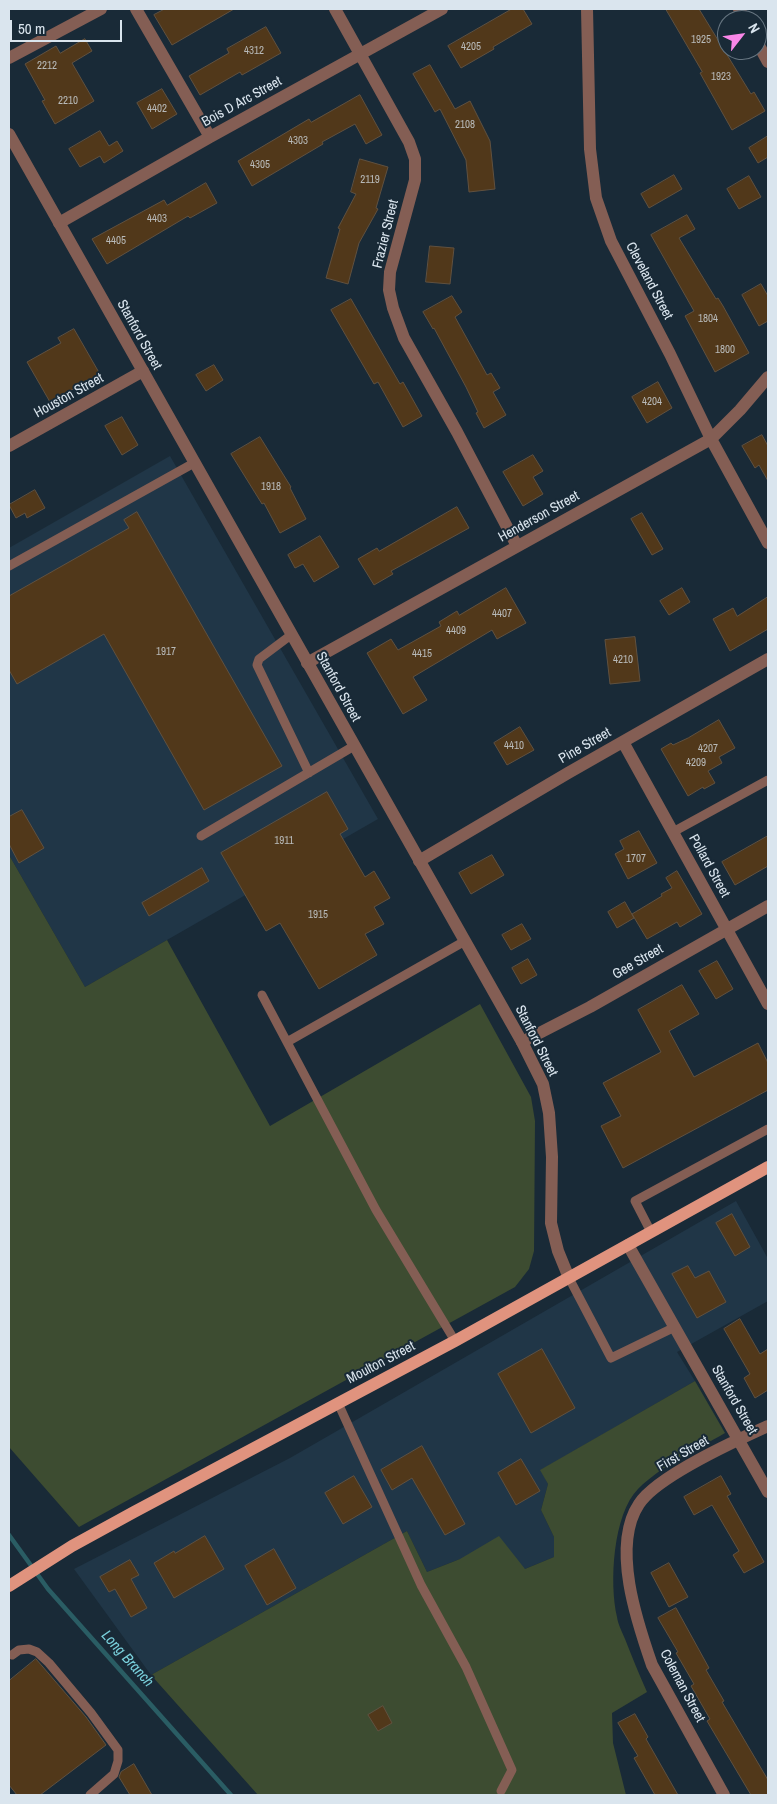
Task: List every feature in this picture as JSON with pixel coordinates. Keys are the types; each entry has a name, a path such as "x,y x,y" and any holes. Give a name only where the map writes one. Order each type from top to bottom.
{"main road":[{"name":"Moulton Street","path":"9,1586 72,1546 455,1341 768,1167"}],"street":[{"path":"9,58 101,9"},
{"path":"136,9 210,137"},
{"name":"Frazier Street","path":"335,9 409,142 415,159 415,180 390,272 389,290 393,308 404,338 457,432 517,546"},
{"name":"Bois D Arc Street","path":"59,223 442,9"},
{"name":"Cleveland Street","path":"587,9 590,149 596,198 611,241 670,354 711,440 768,543"},
{"name":"Stanford Street","path":"9,134 522,1042 543,1084 549,1112 552,1157 551,1223 558,1251 569,1278"},
{"name":"Houston Street","path":"9,446 143,371"},
{"name":"Henderson Street","path":"307,663 711,440 768,377"},
{"name":"Pine Street","path":"419,861 768,659"},
{"name":"Pollard Street","path":"623,742 768,1004"},
{"name":"Gee Street","path":"522,1042 590,1007 768,906"},
{"name":"Stanford Street","path":"628,1245 768,1492"},
{"name":"First Street","path":"629,1525 640,1502 671,1476 739,1439 768,1426"},
{"name":"Coleman Street","path":"629,1525 628,1581 652,1665 724,1795"}],"lane":[{"path":"9,566 194,463"},
{"path":"291,635 259,659 257,665 309,773"},
{"path":"201,836 354,746"},
{"path":"673,832 768,780"},
{"path":"287,1042 464,941"},
{"path":"262,995 376,1210 455,1341"},
{"path":"650,1232 634,1201 768,1129"},
{"path":"569,1278 611,1358 675,1327"},
{"path":"338,1404 421,1585 466,1667 512,1770 502,1791"},
{"path":"10,1654 19,1650 37,1652 49,1663 91,1712 118,1750 118,1762 114,1774 90,1795"}],"shaded area":[{"path":"170,456 378,819 85,987 9,855 9,548"},
{"path":"736,1201 768,1256 768,1301 677,1352 695,1381 541,1470 548,1484 541,1510 554,1537 554,1557 525,1569 460,1559 427,1572 407,1531 151,1675 74,1569 290,1458"}],"green space":[{"path":"9,855 85,987 167,940 270,1126 480,1004 531,1097 535,1121 534,1251 529,1269 515,1287 79,1527 9,1447"},
{"path":"695,1381 725,1433 668,1465 638,1489 623,1515 615,1550 613,1586 618,1620 647,1692 612,1713 613,1743 626,1795 258,1795 151,1675 407,1531 427,1572 460,1559 499,1536 525,1569 554,1557 554,1537 541,1510 548,1484 540,1470"}],"building":[{"path":"165,9 234,9 172,45 154,15"},
{"path":"512,9 523,9 532,24 461,68 448,46"},
{"path":"666,9 699,9 717,38 717,60 730,60 751,94 754,92 765,111 732,130 700,73 702,72"},
{"path":"266,27 281,53 242,75 240,72 200,95 189,76 229,53 227,49"},
{"path":"85,39 92,51 72,63 94,101 55,124 42,101 45,100 25,64 56,46 60,53"},
{"path":"430,65 455,109 470,101 490,141 495,189 469,192 466,160 440,109 435,112 413,74"},
{"path":"162,89 177,114 152,129 137,103"},
{"path":"360,95 382,135 366,144 355,124 322,142 323,144 252,186 238,161 309,119 311,122"},
{"path":"100,131 109,146 117,141 123,151 104,163 100,156 80,167 69,149"},
{"path":"768,136 768,157 758,163 749,148"},
{"path":"360,159 388,167 376,208 378,209 359,243 348,284 326,278 340,229 338,228 356,194 351,192"},
{"path":"674,175 682,189 649,208 641,194"},
{"path":"749,176 761,197 739,209 727,189"},
{"path":"206,183 217,203 190,218 188,216 107,264 92,239 164,200 167,205"},
{"path":"687,215 695,229 679,238 716,299 718,298 723,306 749,353 715,372 685,316 694,311 651,235"},
{"path":"430,246 454,248 450,284 426,282"},
{"path":"761,284 768,296 768,321 759,326 742,295"},
{"path":"452,296 462,312 455,317 487,375 491,373 500,388 493,392 506,415 484,428 466,387 434,328 423,312"},
{"path":"351,299 400,384 403,382 422,416 403,427 378,382 374,384 331,310"},
{"path":"74,329 101,376 50,402 27,362 61,343 58,338"},
{"path":"214,365 223,380 206,391 196,375"},
{"path":"658,382 672,408 647,423 632,397"},
{"path":"122,417 138,445 122,455 105,426"},
{"path":"762,435 768,446 768,481 759,465 755,468 742,446"},
{"path":"260,437 291,487 306,519 280,533 264,503 262,504 231,454"},
{"path":"533,455 543,471 533,477 543,494 523,506 503,472"},
{"path":"35,490 45,508 27,518 25,513 16,518 9,505"},
{"path":"457,507 469,528 391,571 393,574 374,585 358,559 377,548 379,551"},
{"path":"137,512 282,766 204,810 104,634 17,684 9,670 9,596 129,528 124,520"},
{"path":"642,513 663,549 652,555 631,519"},
{"path":"320,536 339,567 314,582 303,564 295,568 288,555"},
{"path":"506,588 526,623 497,639 492,630 413,677 427,700 403,714 367,653 391,639 398,650 441,626 439,622 457,611 459,615"},
{"path":"682,588 690,602 669,615 660,601"},
{"path":"768,597 768,629 730,651 713,619 733,608 737,616"},
{"path":"635,637 640,681 610,684 605,640"},
{"path":"719,720 735,748 719,757 722,763 708,771 715,783 704,789 703,787 688,796 661,749 671,743 673,745 688,738"},
{"path":"520,727 534,750 507,765 494,743"},
{"path":"327,792 348,829 340,834 365,877 374,871 390,898 374,907 384,924 365,934 377,955 319,989 280,923 266,931 221,853"},
{"path":"22,810 44,848 19,863 9,844 9,817"},
{"path":"639,831 657,863 628,879 615,854 624,849 620,841"},
{"path":"768,836 768,866 735,885 722,862"},
{"path":"492,855 504,875 471,894 459,873"},
{"path":"202,868 209,881 149,916 142,903"},
{"path":"677,871 702,914 680,927 677,922 647,939 632,914 672,888 666,878"},
{"path":"625,902 634,918 617,928 608,912"},
{"path":"522,924 531,939 511,950 502,935"},
{"path":"528,959 537,975 521,984 512,968"},
{"path":"717,961 733,989 716,999 699,971"},
{"path":"682,985 699,1014 669,1031 694,1077 758,1043 768,1063 768,1090 623,1168 601,1126 621,1116 603,1083 661,1052 638,1010"},
{"path":"732,1214 750,1247 735,1256 716,1223"},
{"path":"688,1266 695,1278 709,1271 726,1302 697,1318 672,1274"},
{"path":"740,1319 760,1354 768,1349 768,1390 755,1398 744,1378 750,1374 724,1329"},
{"path":"542,1349 575,1408 531,1433 498,1374"},
{"path":"422,1446 465,1524 445,1535 412,1478 392,1490 381,1470"},
{"path":"521,1459 540,1491 516,1505 498,1473"},
{"path":"354,1476 372,1507 343,1524 325,1493"},
{"path":"721,1476 731,1494 727,1496 764,1562 744,1573 733,1555 739,1551 712,1505 694,1515 684,1497"},
{"path":"205,1536 224,1569 174,1598 154,1563"},
{"path":"274,1549 296,1588 267,1605 245,1566"},
{"path":"130,1560 139,1575 131,1579 147,1608 131,1617 115,1589 109,1592 100,1577"},
{"path":"669,1563 688,1597 669,1607 651,1573"},
{"path":"676,1608 709,1668 706,1670 724,1701 722,1702 768,1780 768,1795 751,1795 707,1721 710,1719 691,1686 694,1684 658,1618"},
{"path":"36,1659 86,1717 106,1745 40,1795 17,1795 9,1785 9,1681"},
{"path":"383,1706 392,1723 378,1731 368,1715"},
{"path":"635,1714 648,1737 646,1739 678,1795 655,1795 634,1758 638,1756 618,1723"},
{"path":"134,1764 152,1795 130,1795 119,1777 121,1772"}],"waterway":[{"name":"Long Branch","path":"9,1535 48,1589 231,1795"}]}
